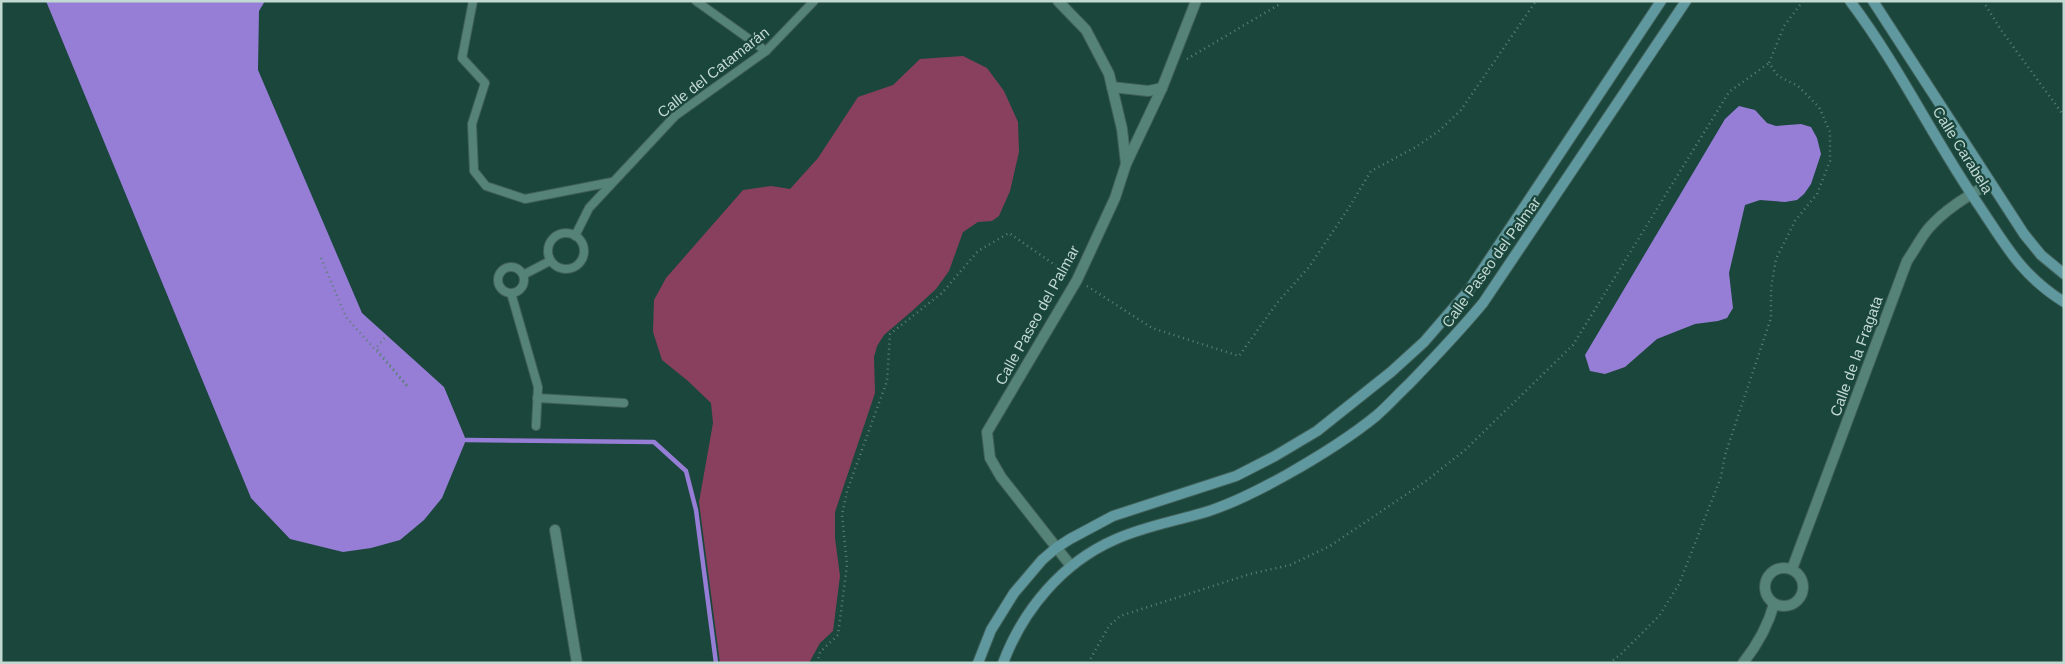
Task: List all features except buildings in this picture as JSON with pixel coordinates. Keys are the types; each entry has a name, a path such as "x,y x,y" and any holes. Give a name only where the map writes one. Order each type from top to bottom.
{"street":[{"path":"1058,1 1086,30 1109,74 1122,129 1126,164"},
{"name":"Calle Paseo del Palmar","path":"1071,566 1001,477 990,458 987,432 1077,280 1114,198 1126,164 1162,88 1196,1"},
{"name":"Calle Paseo del Palmar","path":"978,663 990,630 1014,593 1042,560 1056,548 1070,538 1112,516 1205,488 1244,472 1317,431 1391,372 1424,342 1469,290 1661,1"},
{"name":"Calle Paseo del Palmar","path":"1002,663 1025,618 1041,596 1071,566 1113,540 1145,528 1210,510 1247,495 1320,454 1377,416 1450,343 1483,303 1686,1"},
{"name":"Calle Carabela","path":"1850,1 1901,78 1971,194 2012,257 2045,290 2064,302"},
{"name":"Calle Carabela","path":"1873,1 1990,183 2030,241 2041,255 2064,274"},
{"path":"1112,87 1148,91 1162,88"},
{"name":"Calle de la Fragata","path":"1792,569 1850,418 1907,261 1927,230 1938,219 1971,194 1990,183"},
{"path":"555,530 577,663"},
{"path":"1782,567 1792,569 1800,576 1804,585 1802,596 1795,604 1785,607 1774,604 1767,597 1765,588 1767,578 1773,571 1782,567"},
{"path":"1743,663 1770,621 1774,604"}],"lane":[{"path":"473,1 462,58 485,83 472,124 474,171 486,186 525,199 612,182"},
{"path":"696,1 766,51"},
{"name":"Calle del Catamarán","path":"575,236 589,208 675,116 766,51 814,1"},
{"path":"565,233 580,239 584,249 582,260 579,264 564,270 558,268 550,261 548,245 555,236 565,233"},
{"path":"523,275 550,261"},
{"path":"511,267 516,268 523,275 523,285 520,290 511,294 502,290 499,285 498,280 501,271 511,267"},
{"path":"511,294 538,387 536,426"},
{"path":"537,398 624,403"}],"path":[{"path":"817,663 820,652 838,635 847,565 842,515 847,491 887,381 890,334 942,293 978,251 1009,233 1077,280 1152,328 1239,356 1277,303 1309,267 1371,171 1416,147 1440,130 1461,110 1536,1"},
{"path":"1088,663 1109,626 1120,616 1250,574 1290,565 1330,546 1426,481 1465,450 1573,344 1728,92 1769,63 1784,26 1803,1"},
{"path":"1983,1 2001,30 2064,116"},
{"path":"1170,68 1280,4"},
{"path":"1608,663 1621,654 1659,616 1680,584 1721,477 1725,456 1771,318 1771,288 1776,259 1795,221 1817,194 1830,160 1830,132 1819,107 1798,86 1778,76 1769,63"},
{"path":"322,258 346,316 408,387 376,348 387,335"}],"shaded area":[{"path":"46,1 265,1 259,11 258,70 362,313 444,387 466,440 442,498 424,520 400,540 371,548 343,552 290,539 251,498"},
{"path":"963,56 987,68 1004,91 1018,122 1019,152 1010,191 999,216 992,221 978,222 963,232 949,271 936,289 884,335 877,346 874,357 875,393 835,512 835,538 840,576 833,631 820,643 809,663 720,663 699,502 713,423 711,403 662,360 653,332 654,300 666,278 743,190 771,186 790,189 818,158 858,97 893,85 920,59"},
{"path":"1739,106 1755,110 1767,123 1776,126 1801,124 1811,127 1817,138 1821,154 1811,184 1797,200 1785,202 1760,200 1745,205 1729,273 1733,308 1727,318 1695,324 1657,339 1625,367 1605,374 1590,371 1585,355 1725,119"}],"waterway":[{"path":"466,440 654,442 686,471 696,510 716,663"}]}
